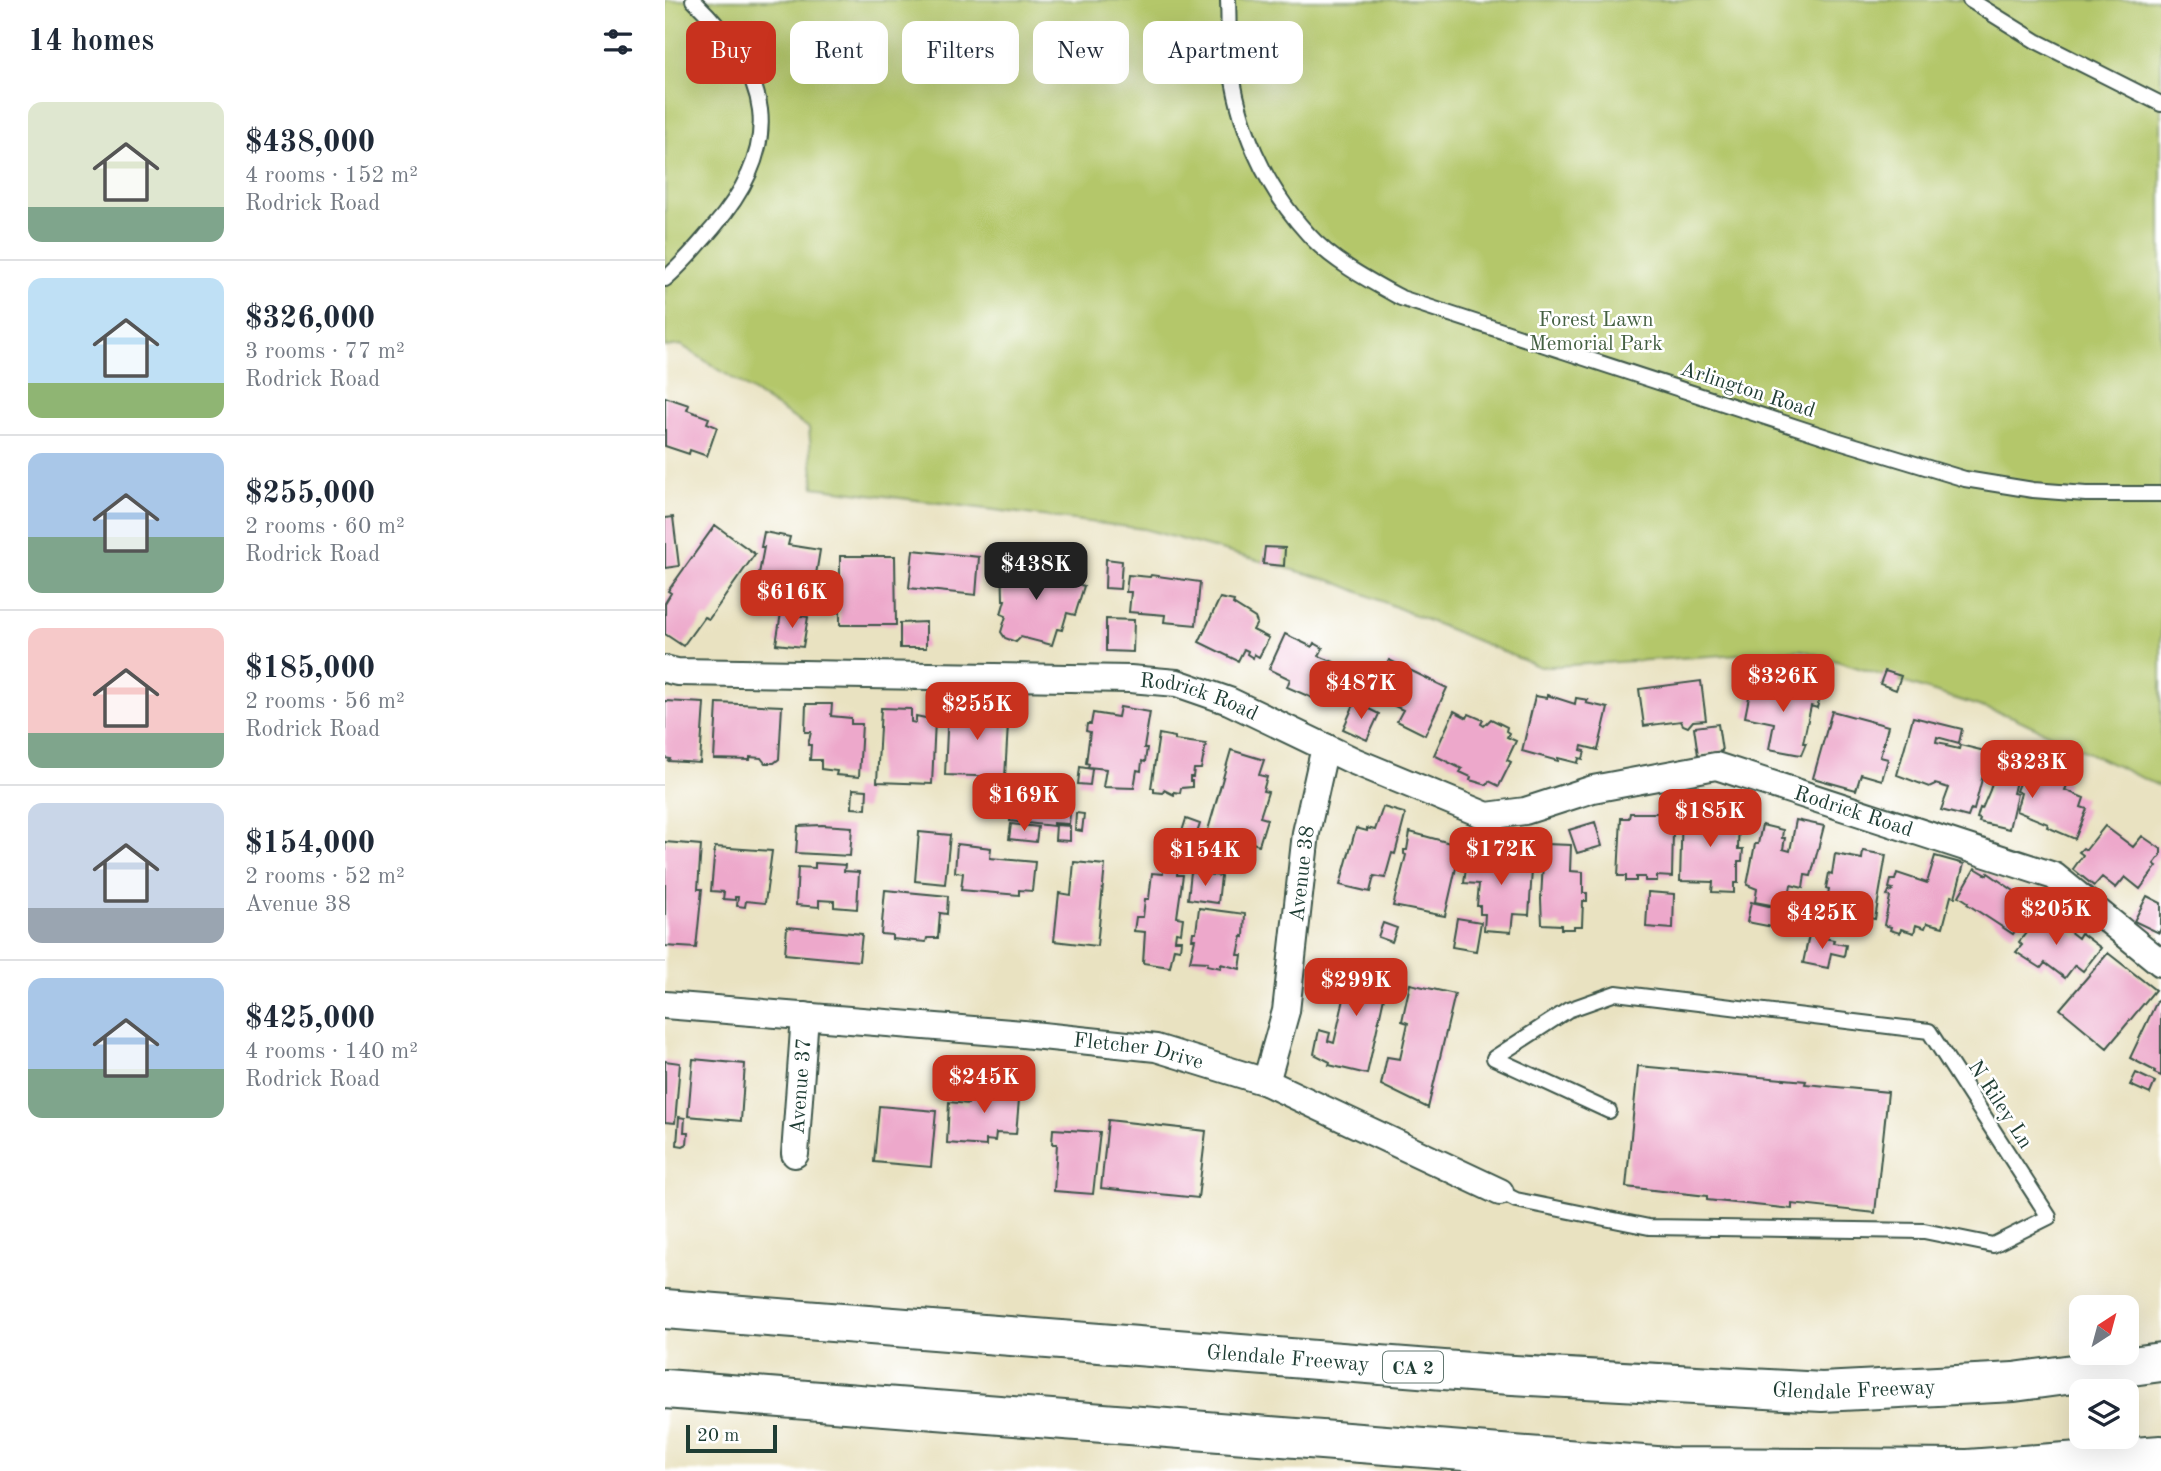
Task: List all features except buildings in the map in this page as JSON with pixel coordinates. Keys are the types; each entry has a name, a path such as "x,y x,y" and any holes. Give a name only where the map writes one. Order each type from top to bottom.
{"highway":[{"name":"Glendale Freeway","path":"665,1309 1495,1374 1822,1392 2014,1382 2161,1362"},
{"path":"665,1390 1669,1467 1968,1469 2161,1455"}],"street":[{"name":"Rodrick Road","path":"665,669 677,672 1130,679 1177,683 1229,701 1325,747 1487,816 1525,811 1593,789 1716,766 2054,876 2161,963"},
{"name":"Avenue 38","path":"1266,1082 1286,1011 1305,833 1325,747"},
{"name":"Fletcher Drive","path":"665,1005 1023,1034 1156,1048 1266,1082 1500,1192"},
{"name":"Avenue 37","path":"795,1154 804,1016"}],"lane":[{"path":"665,279 736,199 751,172 758,146 759,96 751,73 736,47 693,0"},
{"name":"Arlington Road","path":"1228,0 1230,59 1238,108 1255,155 1282,200 1309,235 1355,272 1401,298 1836,440 1965,478 2086,494 2161,494"},
{"path":"1970,0 2046,47 2161,104"},
{"name":"N Riley Ln","path":"1500,1192 1516,1200 1649,1227 1924,1231 1993,1245 2049,1217 1929,1031 1616,993 1568,1010 1494,1058 1609,1111"}],"green space":[{"name":"Forest Lawn Memorial Park","path":"665,0 2161,0 2161,787 2013,717 1802,650 1540,667 1333,581 1144,529 814,487 809,428 681,345 665,347"}]}
